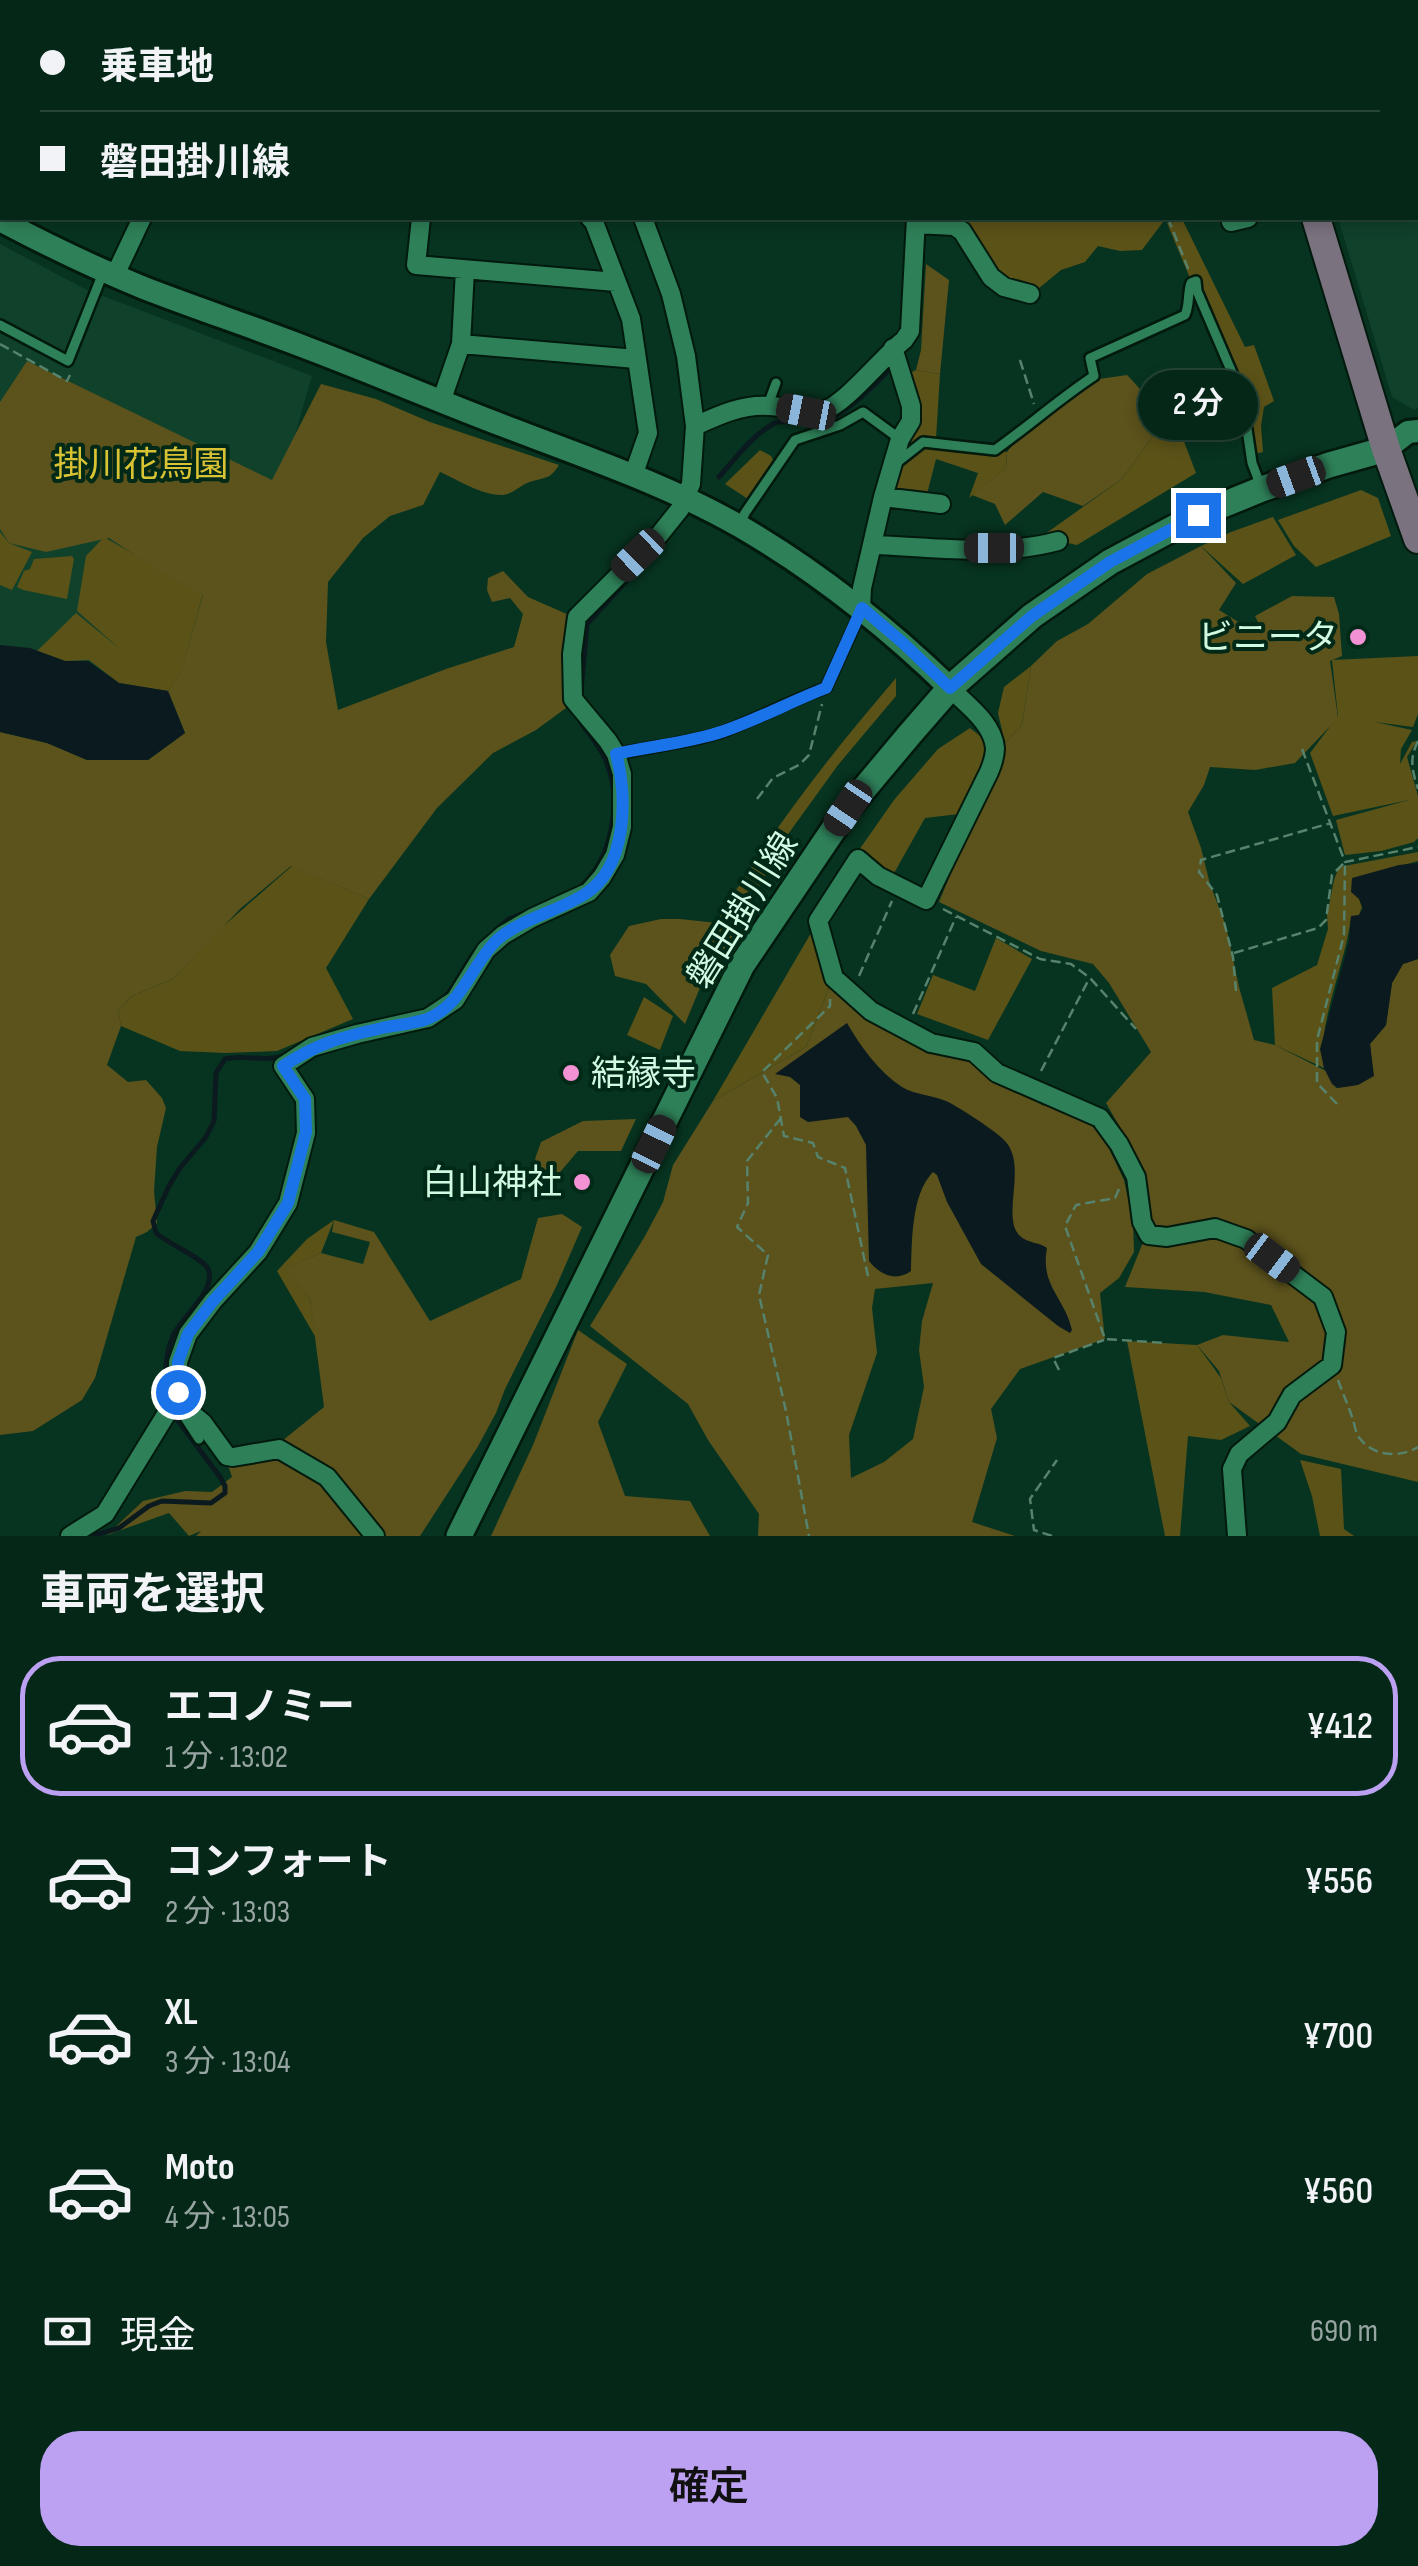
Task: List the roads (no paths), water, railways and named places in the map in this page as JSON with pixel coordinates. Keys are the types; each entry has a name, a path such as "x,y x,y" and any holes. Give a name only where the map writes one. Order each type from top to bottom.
{"main road":[{"path":"1317,220 1386,449 1402,479 1418,538"},
{"name":"磐田掛川線","path":"458,1536 742,965 848,808 950,688 1032,616 1110,562 1198,515 1329,465 1386,449"}],"street":[{"path":"0,220 109,273 634,476 739,526 862,608 982,721 992,736 995,753 990,772 926,900 878,876 858,859 818,922 834,978 871,1012 931,1043 974,1052 998,1073 1100,1118 1136,1177 1142,1222 1149,1235 1168,1238 1215,1228 1246,1239 1323,1297 1336,1332 1332,1365 1292,1395 1276,1422 1240,1454 1232,1469 1237,1536"},
{"path":"109,273 141,220"},
{"path":"420,220 416,265 616,282"},
{"path":"592,220 631,320 648,433 634,476"},
{"path":"70,1536 105,1514 172,1406 178,1392 178,1362 188,1334 258,1252 288,1203 306,1132 305,1099 283,1066 312,1047 428,1018 455,1000 486,950 502,935 588,892 614,855 622,827 622,774 616,754 574,699 572,654 577,617 660,534 686,499 691,484 695,426 675,309 643,220"},
{"path":"695,426 733,410 768,405 806,412 828,409 904,340 910,331 916,221 954,226 991,277 1004,288 1030,294"},
{"path":"441,402 461,344 466,270"},
{"path":"461,344 636,359"},
{"path":"862,608 862,588 883,497 900,439 911,421 911,406 892,348"},
{"path":"1386,449 1408,432 1418,431"},
{"path":"1386,449 1418,450"},
{"path":"883,497 941,504"},
{"path":"874,545 1031,548 1058,541"},
{"path":"172,1406 203,1423 227,1456 279,1449 327,1476 375,1536"}],"lane":[{"path":"0,325 68,361 109,273"},
{"path":"892,466 923,442 995,450 1094,376 1090,358 1185,315 1194,281 1242,396 1252,463 1262,489"},
{"path":"768,405 776,383"},
{"path":"739,526 744,513 796,440 840,425 863,412 900,439"},
{"path":"616,754 724,731 826,688 862,608"},
{"path":"172,1406 198,1439"}],"waterway":[{"path":"719,477 767,428 780,422 814,424 835,416 889,370"},
{"path":"581,691 587,624 630,577"},
{"path":"579,888 606,847 614,795 607,763 581,717"},
{"path":"495,931 524,913"},
{"path":"445,998 480,945"},
{"path":"167,1399 170,1344 203,1295 210,1277 200,1261 156,1233 153,1221 169,1186 214,1121 216,1073 225,1059 286,1055"},
{"path":"92,1536 119,1528 162,1501 211,1503 225,1493 220,1477 173,1414"}],"place":[{"name":"ビニータ","path":"1358,637"},
{"name":"結縁寺","path":"571,1073"},
{"name":"白山神社","path":"582,1182"}],"park label":[{"name":"掛川花鳥園","path":"141,464"}]}
